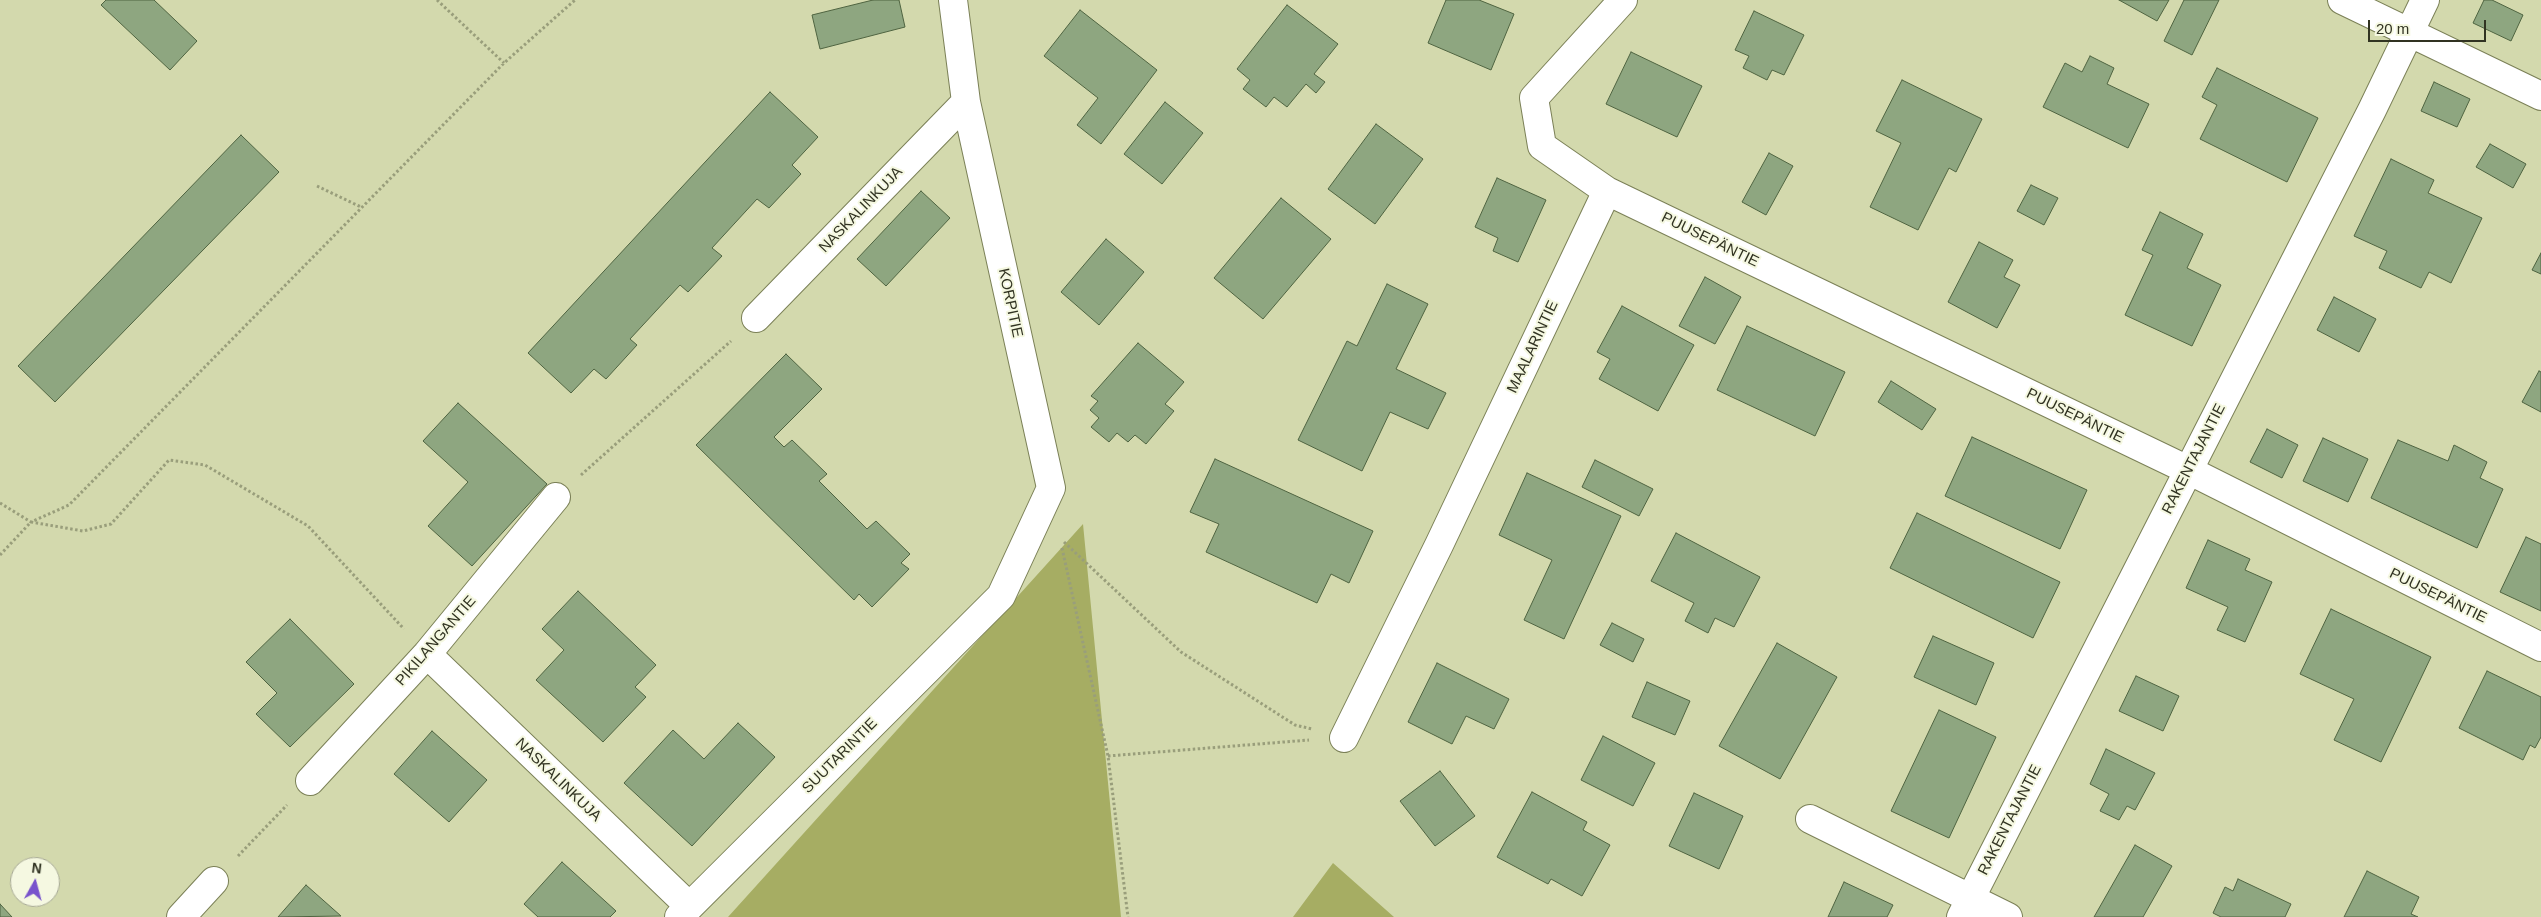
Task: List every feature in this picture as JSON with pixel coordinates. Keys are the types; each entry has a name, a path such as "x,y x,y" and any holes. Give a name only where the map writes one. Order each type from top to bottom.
{"street":[{"name":"KORPITIE","path":"953,0 966,102 1051,488 1001,596"},
{"path":"1607,191 1542,146 1534,98 1623,0"},
{"path":"2342,0 2541,96"},
{"name":"RAKENTAJANTIE","path":"1966,907 2410,33 2425,0"},
{"name":"NASKALINKUJA","path":"756,318 966,102"},
{"name":"PUUSEPÄNTIE","path":"1607,191 2188,470 2541,647"},
{"name":"MAALARINTIE","path":"1344,738 1607,191"},
{"name":"PIKILANGANTIE","path":"310,781 427,654 556,497"},
{"name":"SUUTARINTIE","path":"684,912 1001,596"},
{"name":"NASKALINKUJA","path":"427,654 684,912"},
{"path":"1810,819 1966,907 2008,917"},
{"path":"180,917 214,881"}],"path":[{"path":"436,0 504,62"},
{"path":"0,555 31,522 69,505 504,62 575,0"},
{"path":"317,186 361,207"},
{"path":"556,497 756,318"},
{"path":"0,503 31,522 83,531 110,524 169,460 205,465 308,526 427,654"},
{"path":"1128,917 1108,756 1060,539 1181,652 1295,725 1344,738"},
{"path":"1108,756 1344,738"},
{"path":"214,881 310,781"}],"green space":[{"path":"1083,524 1121,917 728,917"},
{"path":"1333,863 1394,917 1293,917"}],"building":[{"path":"106,0 154,0 197,41 170,70 101,5"},
{"path":"873,0 899,0 905,27 820,49 812,15"},
{"path":"1446,0 1479,0 1514,14 1491,70 1428,43"},
{"path":"2119,0 2169,0 2157,21"},
{"path":"2184,0 2219,0 2192,55 2164,41"},
{"path":"2484,0 2492,0 2523,15 2511,41 2473,23"},
{"path":"1287,5 1338,44 1314,74 1325,82 1316,93 1306,84 1287,107 1274,97 1266,107 1243,89 1250,80 1237,69"},
{"path":"1080,10 1157,70 1101,144 1077,125 1098,98 1044,56"},
{"path":"1754,11 1804,35 1784,75 1772,70 1767,80 1743,68 1749,56 1735,50"},
{"path":"1631,52 1702,86 1677,137 1606,104"},
{"path":"2090,56 2114,68 2107,84 2149,104 2128,148 2043,107 2065,63 2082,72"},
{"path":"2217,68 2318,118 2287,182 2200,139 2217,105 2202,97"},
{"path":"1902,80 1982,119 1956,172 1949,168 1918,230 1870,207 1901,143 1876,131"},
{"path":"2434,82 2470,99 2457,127 2421,111"},
{"path":"770,92 818,137 792,165 801,174 769,208 757,199 712,248 722,256 688,292 680,285 630,339 637,345 606,379 594,369 571,393 528,353"},
{"path":"1165,102 1203,133 1162,184 1124,154"},
{"path":"1376,124 1423,159 1375,224 1328,189"},
{"path":"241,135 279,172 55,402 18,366"},
{"path":"2490,144 2526,164 2513,188 2476,167"},
{"path":"1769,153 1793,166 1766,215 1742,202"},
{"path":"2391,159 2434,180 2428,193 2482,218 2451,283 2429,272 2421,288 2379,268 2387,251 2354,236"},
{"path":"1497,178 1546,200 1518,262 1493,251 1498,238 1475,227"},
{"path":"2031,185 2058,198 2044,225 2017,211"},
{"path":"921,191 950,218 886,286 857,259"},
{"path":"1281,198 1331,239 1263,319 1214,278"},
{"path":"2160,212 2203,234 2187,268 2221,285 2192,346 2125,315 2153,255 2142,250"},
{"path":"1106,239 1144,272 1099,325 1061,292"},
{"path":"1979,242 2013,260 2004,277 2020,285 1997,328 1948,302"},
{"path":"2541,253 2541,274 2532,270"},
{"path":"1705,277 1741,297 1715,344 1679,326"},
{"path":"1387,284 1428,304 1396,369 1446,393 1428,429 1390,412 1362,471 1298,440 1347,341 1357,346"},
{"path":"2334,297 2376,319 2359,352 2317,330"},
{"path":"1622,306 1694,345 1658,411 1599,379 1610,359 1597,352"},
{"path":"1747,326 1845,372 1815,436 1717,390"},
{"path":"1138,343 1184,382 1165,404 1174,411 1146,444 1135,435 1128,442 1117,433 1109,442 1091,427 1099,418 1090,410 1098,401 1091,396"},
{"path":"786,354 822,389 774,437 784,447 792,440 827,474 819,481 867,529 876,521 910,554 901,563 909,569 872,607 859,594 854,600 696,445"},
{"path":"2539,371 2541,372 2541,412 2522,402"},
{"path":"1891,381 1936,409 1922,430 1878,402"},
{"path":"458,403 547,484 472,566 428,526 468,482 423,441"},
{"path":"2267,429 2298,445 2282,478 2250,462"},
{"path":"1972,437 2087,490 2060,549 1945,496"},
{"path":"2323,438 2368,459 2348,502 2303,481"},
{"path":"2398,440 2448,461 2454,445 2487,462 2480,478 2503,489 2477,548 2371,498"},
{"path":"1215,459 1373,531 1349,583 1331,574 1317,603 1206,552 1219,524 1190,512"},
{"path":"1595,460 1653,489 1639,516 1582,487"},
{"path":"1527,473 1621,516 1564,639 1524,620 1552,560 1499,535"},
{"path":"1917,513 2060,582 2033,638 1890,568"},
{"path":"1676,533 1760,577 1734,627 1715,618 1708,633 1685,621 1694,603 1651,581"},
{"path":"2526,537 2541,544 2541,611 2500,592"},
{"path":"2208,540 2250,559 2245,570 2272,582 2245,642 2217,630 2228,607 2186,588"},
{"path":"578,591 656,665 635,687 646,697 603,742 536,680 564,650 542,629"},
{"path":"2331,609 2431,657 2381,762 2334,740 2354,699 2300,674"},
{"path":"290,619 354,684 290,747 256,714 277,693 246,662"},
{"path":"1612,623 1644,639 1633,662 1600,645"},
{"path":"1933,636 1994,663 1976,705 1914,677"},
{"path":"1777,643 1837,677 1780,779 1719,746"},
{"path":"1437,663 1509,699 1494,729 1466,716 1452,744 1408,722"},
{"path":"2487,671 2541,697 2541,737 2535,748 2530,745 2523,760 2459,728"},
{"path":"2136,676 2179,696 2163,731 2119,711"},
{"path":"1647,682 1690,701 1675,735 1632,717"},
{"path":"1939,710 1996,737 1949,838 1891,811"},
{"path":"738,723 775,757 692,846 624,783 673,730 704,759"},
{"path":"432,731 487,780 449,822 394,774"},
{"path":"1603,736 1655,763 1633,806 1581,780"},
{"path":"2106,749 2155,773 2135,810 2127,806 2119,820 2100,811 2109,794 2090,784"},
{"path":"1440,771 1475,816 1435,846 1400,801"},
{"path":"1532,792 1587,822 1583,830 1610,845 1582,896 1551,879 1548,884 1497,857"},
{"path":"1694,793 1743,816 1719,869 1669,846"},
{"path":"2135,845 2172,866 2143,917 2094,917"},
{"path":"562,862 616,911 610,917 538,917 524,904"},
{"path":"2367,871 2419,897 2411,914 2418,917 2344,917"},
{"path":"2238,879 2291,904 2285,917 2221,917 2213,913 2225,887 2233,891"},
{"path":"1844,882 1893,905 1887,917 1828,917"},
{"path":"306,885 341,916 278,917"},
{"path":"0,904 12,917 0,917"}]}
